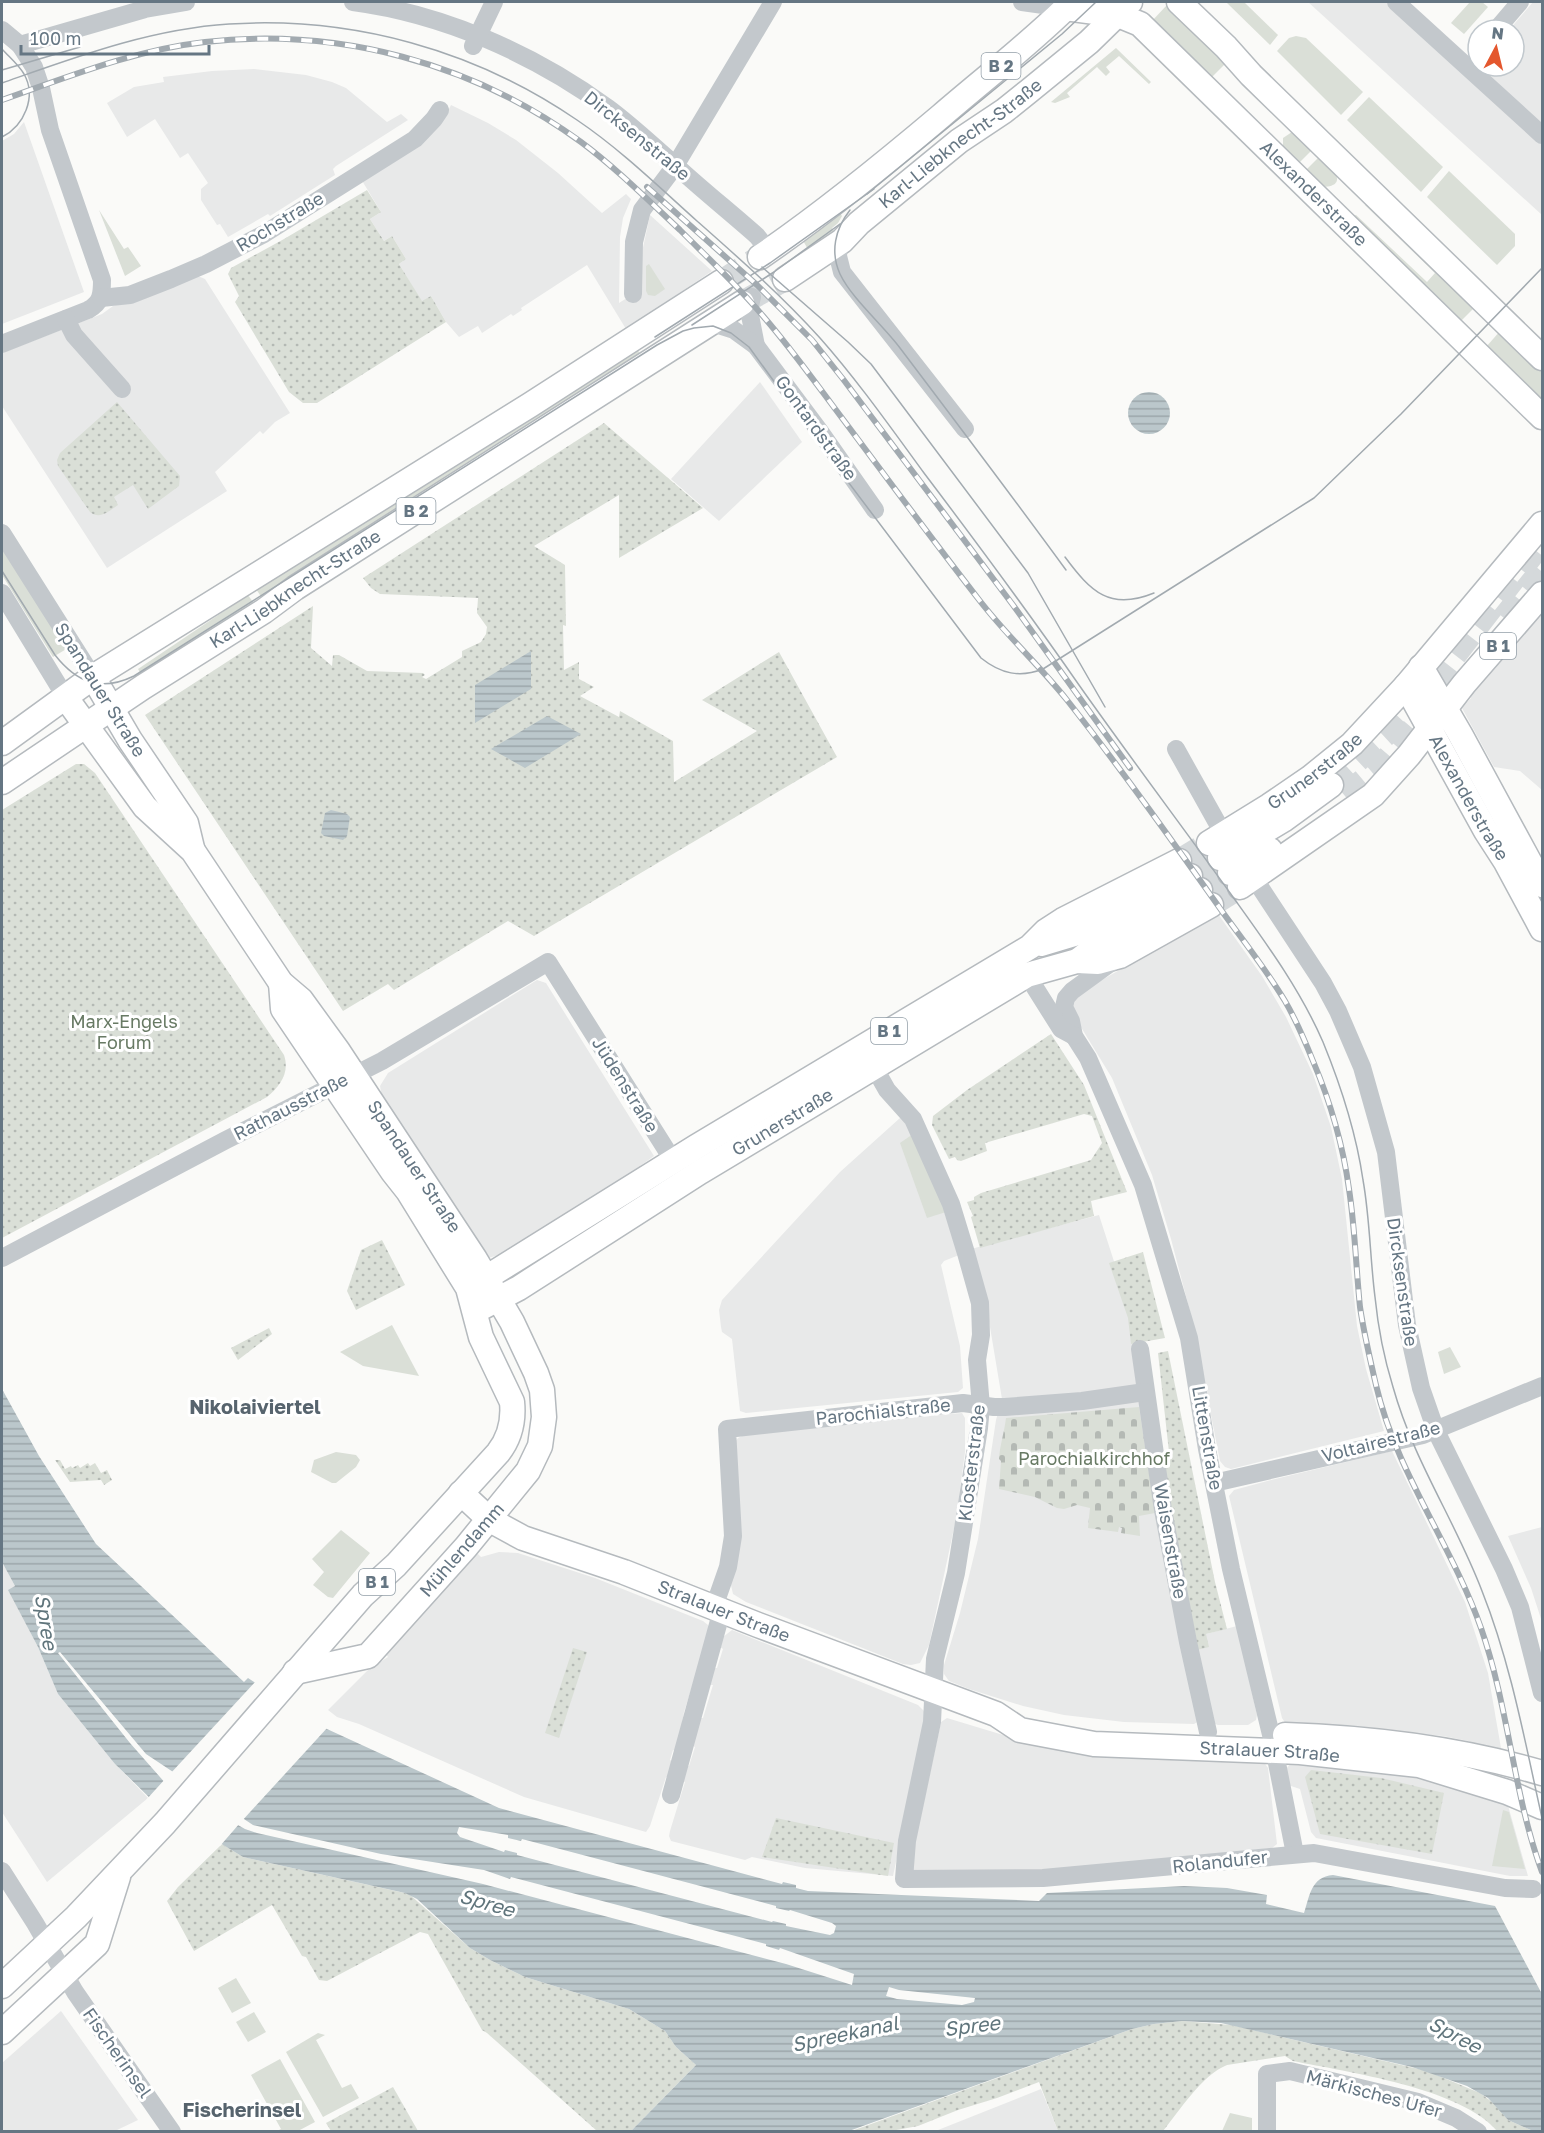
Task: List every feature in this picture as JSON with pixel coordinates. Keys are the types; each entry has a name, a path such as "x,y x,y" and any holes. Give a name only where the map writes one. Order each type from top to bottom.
{"main road":[{"path":"1179,2 1542,358"},
{"name":"Alexanderstraße","path":"1069,5 1124,8 1542,417"},
{"name":"Karl-Liebknecht-Straße","path":"765,254 814,219 935,121 1030,42 1069,5"},
{"name":"Karl-Liebknecht-Straße","path":"785,279 839,243 859,223 959,141 1004,111 1089,42 1124,8"},
{"name":"Karl-Liebknecht-Straße","path":"2,743 93,677 530,405 721,282"},
{"name":"Karl-Liebknecht-Straße","path":"2,782 264,611 295,588 747,300"},
{"name":"B 1","path":"1406,686 1542,524"},
{"name":"Alexanderstraße","path":"1445,709 1542,594"},
{"name":"Alexanderstraße","path":"1421,667 1542,884"},
{"name":"Spandauer Straße","path":"93,677 111,710 186,823 193,850"},
{"name":"Alexanderstraße","path":"1406,686 1542,929"},
{"name":"Grunerstraße","path":"1230,862 1269,806 1338,755 1406,686"},
{"name":"Spandauer Straße","path":"66,698 145,807 193,850 281,983 301,1000 344,1080 469,1250 481,1338 512,1402 513,1414 510,1432 498,1453 461,1493"},
{"name":"B 1","path":"1230,862 1373,795 1409,755 1445,709"},
{"path":"1230,862 1284,820 1338,790"},
{"path":"1118,937 1195,883"},
{"name":"Grunerstraße","path":"498,1300 680,1171 873,1067 1027,975 1077,961 1118,937 1195,883"},
{"name":"Grunerstraße","path":"476,1292 680,1171 1030,946 1046,931 1063,920 1195,883"},
{"name":"Grunerstraße","path":"1030,946 1091,929 1118,937"},
{"name":"Spandauer Straße","path":"476,1292 498,1300 512,1322 532,1364"},
{"name":"Mühlendamm","path":"291,1676 368,1656 490,1520 528,1472 540,1446 544,1417 542,1390 532,1364"},
{"name":"B 1","path":"2,1986 76,1917 165,1823 363,1595 396,1565 461,1493"},
{"name":"Stralauer Straße","path":"461,1493 490,1520 523,1538 624,1572 996,1714 1020,1730 1094,1744 1273,1743 1345,1737 1428,1746 1489,1758 1542,1773"},
{"name":"Stralauer Straße","path":"996,1714 1025,1715 1069,1725 1131,1732 1208,1732 1347,1756 1419,1765 1507,1791 1542,1807"},
{"name":"B 1","path":"2,2032 97,1944 121,1869"}],"street":[{"path":"20,45 145,9 186,2"},
{"name":"Dircksenstraße","path":"353,2 405,12 475,41 526,58 585,92 638,131 757,236 765,254"},
{"path":"475,41 494,2"},
{"path":"633,294 634,242 642,210 675,166 772,2"},
{"path":"1022,2 1069,5"},
{"path":"1395,2 1466,54"},
{"path":"1506,18 1520,2"},
{"path":"2,30 20,45 37,74 50,130 102,280 101,298 96,305 2,344"},
{"path":"1490,78 1542,135"},
{"name":"Rochstraße","path":"101,298 130,295 171,279 264,234 415,139 440,110"},
{"path":"839,243 838,256 842,272 965,429"},
{"name":"Gontardstraße","path":"747,300 756,346"},
{"path":"66,319 74,335 122,389"},
{"name":"Gontardstraße","path":"712,322 734,330 756,346 875,510"},
{"name":"Spandauer Straße","path":"2,532 93,677"},
{"name":"Spandauer Straße","path":"2,593 66,698"},
{"name":"Dircksenstraße","path":"1176,749 1230,862 1323,983 1338,1011 1362,1067 1386,1152 1402,1292 1412,1353 1421,1388 1436,1431 1504,1569 1520,1607 1540,1673 1542,1693"},
{"name":"Littenstraße","path":"1118,937 1068,994 1064,1007 1071,1021 1074,1036 1088,1058 1145,1192 1189,1338 1231,1569 1273,1743 1295,1854"},
{"name":"Rathausstraße","path":"2,1258 382,1061 548,962 564,989"},
{"name":"Littenstraße","path":"1027,975 1061,1029 1074,1036"},
{"name":"Jüdenstraße","path":"564,989 680,1171"},
{"name":"Klosterstraße","path":"873,1067 887,1090 913,1119 951,1204 980,1303 981,1335 977,1360 981,1406 972,1477 956,1573 935,1659 930,1730 907,1841 904,1879"},
{"name":"Waisenstraße","path":"1140,1349 1164,1510 1188,1642 1208,1732"},
{"name":"Voltairestraße","path":"1214,1483 1436,1431 1542,1386"},
{"name":"Parochialstraße","path":"718,1609 733,1536 727,1429 963,1403 994,1407 1031,1405 1145,1392"},
{"path":"671,1795 718,1609"},
{"name":"Rolandufer","path":"904,1879 1043,1878 1314,1853 1505,1888 1533,1889"},
{"name":"Fischerinsel","path":"2,1871 8,1895 47,1943 64,1974 172,2132"},
{"name":"Märkisches Ufer","path":"1267,2132 1267,2074 1290,2071 1418,2102 1456,2118 1478,2132"}],"shaded area":[{"path":"1308,2 1391,2 1466,71 1466,78 1474,78 1542,140 1542,215"},
{"path":"1533,2 1542,2 1542,125 1493,78 1526,78 1526,18 1519,18"},
{"path":"254,69 306,75 332,82 346,88 387,122 401,114 408,120 336,166 333,169 335,175 270,216 268,214 228,237 220,224 217,225 201,200 201,189 208,183 188,153 180,158 155,119 127,137 107,103 134,87 164,82 163,77"},
{"path":"451,105 516,140 558,173 602,213 626,194 631,199 623,218 620,237 619,303 633,294 650,215 712,271 626,329 587,265 521,308 522,310 513,316 511,314 482,333 478,326 459,337 446,322 431,296 422,302 399,264 406,259 392,236 384,241 370,219 381,212 361,179 448,111"},
{"path":"24,122 84,292 2,324 2,141 14,134"},
{"path":"198,276 205,279 290,413 275,422 263,434 260,431 215,472 227,491 107,568 2,406 2,353 102,314 113,306"},
{"path":"760,382 802,442 719,521 671,479"},
{"path":"1542,606 1542,790 1520,771 1494,767 1462,708 1471,698 1467,694"},
{"path":"1218,914 1262,976 1286,1017 1313,1074 1331,1127 1342,1179 1357,1326 1366,1369 1384,1431 1231,1469 1225,1467 1220,1461 1193,1323 1152,1175 1112,1078 1076,1019 1072,1001 1079,993"},
{"path":"537,980 546,983 654,1156 640,1166 642,1171 511,1254 508,1249 488,1258 382,1097 380,1086 388,1073"},
{"path":"900,1118 903,1118 932,1176 959,1255 944,1261 941,1265 960,1346 963,1388 958,1392 746,1413 740,1411 732,1339 722,1332 721,1327 719,1310 722,1300 840,1172"},
{"path":"1099,1215 1132,1317 1199,1721 1194,1724 1124,1722 1064,1715 1023,1706 969,1689 949,1681 944,1674 944,1665 960,1613 978,1539 996,1420 1002,1399 988,1315 971,1249"},
{"path":"962,1413 965,1418 965,1452 956,1519 929,1645 920,1663 903,1664 746,1602 733,1594 730,1581 735,1442 738,1438 748,1433"},
{"path":"1392,1451 1465,1602 1488,1673 1502,1754 1468,1741 1443,1736 1286,1724 1282,1718 1229,1496 1234,1490"},
{"path":"1542,1527 1542,1622 1531,1588 1508,1536"},
{"path":"499,1552 518,1553 595,1578 708,1625 710,1631 684,1712 677,1752 673,1750 670,1760 674,1762 669,1778 666,1777 646,1832 524,1797 359,1724 337,1717 328,1710 368,1670 388,1657 385,1653 477,1553 481,1557"},
{"path":"2,1562 15,1586 9,1591 38,1647 58,1694 115,1764 148,1798 47,1882 2,1812"},
{"path":"1237,1626 1257,1715 1256,1720 1248,1725 1218,1725 1215,1724 1197,1650 1206,1634"},
{"path":"732,1630 918,1705 925,1712 926,1721 893,1876 805,1868 752,1857 745,1860 671,1841 670,1831 685,1782 681,1781 695,1747 691,1745 699,1718 703,1718 713,1685 709,1685 723,1649 720,1647 723,1637"},
{"path":"947,1718 1023,1741 1263,1761 1268,1768 1277,1844 1272,1848 1043,1871 914,1874 910,1866 941,1722"},
{"path":"1292,1762 1405,1775 1507,1802 1528,1876 1510,1876 1316,1838 1311,1832 1300,1789 1288,1785 1286,1769"},
{"path":"61,2011 138,2120 115,2131 2,2131 2,2063"},
{"path":"1041,2089 1058,2131 933,2132"}],"green space":[{"path":"1226,2 1244,2 1278,35 1270,45"},
{"path":"1470,2 1482,2 1488,7 1478,18 1466,18 1464,34 1451,23"},
{"path":"1167,5 1225,64 1211,78 1152,21"},
{"path":"1296,36 1306,38 1363,92 1341,115 1277,51 1289,38"},
{"path":"1116,48 1151,82 1149,84 1119,56 1106,67 1110,72 1106,76 1097,67 1067,93 1070,97 1055,103 1051,102"},
{"path":"1369,97 1443,167 1421,192 1347,120"},
{"path":"1292,132 1314,148 1298,164 1283,149 1283,138"},
{"path":"1321,155 1336,174 1336,183 1331,186 1323,187 1305,171"},
{"path":"1449,171 1515,234 1515,246 1497,265 1427,197"},
{"path":"367,190 381,212 370,219 384,241 392,236 406,259 399,264 422,301 431,296 446,322 317,403 303,403 289,392 235,302 239,296 228,274 231,268"},
{"path":"1369,202 1476,306 1460,322 1352,216 1356,215 1427,282 1435,273 1365,205"},
{"path":"837,209 842,216 832,228 835,233 810,253 801,237"},
{"path":"99,210 124,249 128,247 141,266 125,276"},
{"path":"649,264 665,289 655,296 648,295 646,291 646,266"},
{"path":"1501,330 1542,371 1542,403 1486,347"},
{"path":"634,345 644,359 262,598 256,589"},
{"path":"117,402 180,476 179,486 148,509 133,485 114,497 118,505 104,514 97,515 90,512 58,466 57,460 60,453"},
{"path":"604,423 703,508 619,558 619,495 534,546 565,565 564,670 579,662 579,679 594,687 580,696 619,717 620,711 673,741 674,782 757,731 702,700 779,652 837,757 534,936 508,921 394,990 388,984 343,1011 145,715 313,606 311,648 332,666 333,655 339,655 367,671 423,673 425,675 422,677 426,679 462,657 462,651 481,642 486,634 487,627 477,613 478,598 380,594 363,578"},
{"path":"2,543 68,648 53,657 2,575"},
{"path":"248,595 257,608 141,674 138,669"},
{"name":"Marx-Engels Forum","path":"76,764 84,764 95,773 284,1055 286,1068 280,1084 267,1097 2,1238 2,810"},
{"path":"1051,1034 1084,1085 1127,1192 1091,1201 1094,1216 980,1248 971,1217 973,1216 967,1202 974,1200 974,1197 981,1193 1091,1160 1102,1143 1092,1116 1084,1114 985,1143 987,1151 961,1161 955,1157 949,1159 932,1125 933,1116 967,1090"},
{"path":"913,1134 946,1212 927,1218 900,1143"},
{"path":"382,1240 405,1285 356,1310 347,1291 361,1250"},
{"path":"1143,1252 1165,1338 1131,1344 1128,1318 1109,1263"},
{"path":"392,1325 419,1376 363,1366 340,1352"},
{"path":"269,1328 272,1334 238,1360 231,1348"},
{"path":"1450,1347 1461,1367 1444,1374 1438,1352"},
{"path":"1168,1351 1215,1582 1227,1629 1206,1634 1209,1647 1197,1650 1160,1454 1169,1452 1158,1353"},
{"name":"Parochialkirchhof","path":"1139,1407 1155,1513 1139,1516 1140,1536 1121,1533 1122,1528 1119,1527 1118,1532 1088,1528 1090,1508 1077,1505 1064,1509 1057,1508 1035,1497 999,1489 1001,1461 999,1459 1006,1418"},
{"path":"336,1452 356,1455 360,1460 356,1467 336,1483 311,1472 314,1460"},
{"path":"55,1460 60,1460 65,1469 78,1465 80,1468 88,1463 90,1466 95,1463 101,1473 107,1470 112,1480 104,1485 101,1480 70,1482"},
{"path":"341,1530 370,1553 333,1598 328,1597 313,1585 324,1572 312,1559"},
{"path":"573,1648 587,1652 559,1738 545,1733"},
{"path":"1311,1770 1381,1778 1444,1793 1432,1854 1320,1834 1305,1777"},
{"path":"1503,1810 1509,1812 1525,1869 1492,1866"},
{"path":"776,1818 894,1843 888,1876 762,1857"},
{"path":"222,1844 243,1857 409,1894 470,1948 490,1960 525,1977 629,2009 665,2031 676,2047 696,2065 631,2131 597,2131 482,2030 428,1934 420,1932 327,1981 319,1980 272,1905 194,1951 167,1901 178,1887"},
{"path":"236,1978 251,2003 232,2013 218,1988"},
{"path":"254,2012 266,2032 248,2042 236,2022"},
{"path":"1182,2021 1231,2025 1427,2071 1480,2093 1496,2105 1508,2120 1533,2131 1497,2131 1480,2116 1458,2103 1431,2093 1372,2077 1293,2061 1285,2056 1227,2065 1218,2070 1200,2085 1163,2131 1058,2131 1039,2082 918,2126 891,2131 849,2132 1132,2029"},
{"path":"318,2033 325,2035 316,2040 342,2088 351,2084 359,2098 323,2117 286,2052"},
{"path":"280,2059 315,2122 298,2131 277,2131 281,2129 251,2075"},
{"path":"393,2087 418,2131 331,2131 326,2123"},
{"path":"1230,2113 1252,2118 1252,2131 1222,2131"}],"water":[{"path":"1149,392 1164,398 1170,413 1164,428 1149,434 1134,428 1128,413 1134,398"},
{"path":"531,651 531,689 475,723 475,685"},
{"path":"547,716 581,734 525,768 491,749"},
{"path":"331,810 350,817 347,836 343,840 324,836 321,833 325,813"},
{"path":"2,1389 39,1456 96,1544 244,1682 248,1678 327,1729 499,1808 782,1884 783,1882 796,1885 796,1888 808,1891 1039,1901 1047,1893 1184,1886 1227,1888 1267,1895 1266,1904 1304,1913 1316,1883 1326,1876 1333,1875 1495,1906 1542,1994 1542,2131 1533,2131 1508,2120 1488,2098 1467,2086 1412,2067 1221,2023 1182,2021 1132,2029 849,2131 631,2131 696,2065 676,2047 665,2031 629,2009 525,1977 490,1960 470,1948 417,1899 405,1893 243,1857 156,1804 115,1764 58,1694 38,1647 8,1590 15,1586 2,1562","holes":["60,1652 146,1754 253,1825 381,1854 484,1870 510,1879 511,1877 766,1944 766,1946 779,1950 780,1948 854,1974 852,1985 786,1964 483,1884 245,1829 167,1785 130,1743 58,1653","459,1827 508,1835 508,1838 521,1841 522,1839 776,1906 776,1908 790,1910 836,1926 834,1933 830,1935 786,1926 786,1924 517,1855 517,1853 505,1850 504,1852 460,1837 457,1833","889,1987 975,1998 974,2002 962,2005 886,1996"]}],"pier":[{"path":"256,1681 328,1727 241,1822 170,1774"},
{"path":"166,1778 175,1786 240,1823 220,1846 146,1800"}],"tunnel":[{"path":"721,282 760,257"},
{"path":"742,303 785,279"},
{"path":"1331,785 1385,735 1430,687 1542,542"},
{"path":"1504,618 1542,570"},
{"path":"1345,796 1383,764 1433,705"},
{"path":"1179,861 1209,843"},
{"path":"1190,876 1220,858"},
{"path":"1200,890 1230,873"},
{"path":"1211,905 1240,887"}],"tram line":[{"path":"867,194 1062,34 1096,2"},
{"path":"2,83 86,54 142,38 229,24 275,23 321,26 366,32 411,43 497,74 538,95 593,131 745,264 820,338 861,388 1041,631 1258,932 1282,967 1314,1022 1336,1075 1356,1144 1367,1209 1378,1320 1390,1376 1412,1441 1460,1540 1492,1619 1516,1703 1542,1818"},
{"path":"2,70 80,47"},
{"path":"2,49 24,74 29,92 29,101 22,118 17,126 2,137"},
{"path":"655,337 770,263 874,189"},
{"path":"850,210 841,225 835,249 837,266 845,283 900,348 1066,570"},
{"path":"692,325 774,272 840,224"},
{"path":"762,267 871,364 1028,573 1105,707"},
{"path":"2,571 63,665 90,682 100,684 122,681 134,676 657,345 683,331 713,326 731,333 749,347 981,658 1003,671 1019,674 1035,672 1314,498 1401,414 1542,268"},
{"path":"1065,557 1084,580 1103,595 1125,600 1154,593"}],"railway":[{"path":"2,100 127,58 205,42 255,39 305,40 354,46 402,57 450,72 495,91 539,114 581,142 619,173 680,230 773,327 980,601 1057,687 1087,726 1263,968 1293,1016 1325,1092 1343,1156 1351,1204 1362,1317 1385,1417 1410,1478 1455,1567 1481,1628 1498,1689 1524,1812 1542,1872"},
{"path":"647,187 757,285 812,340 1013,605 1130,768"}],"district":[{"name":"Nikolaiviertel","path":"255,1407"},
{"name":"Fischerinsel","path":"242,2110"}],"water label":[{"name":"Spree","path":"46,1622"},
{"name":"Spree","path":"487,1903"},
{"name":"Spree","path":"972,2026"},
{"name":"Spreekanal","path":"845,2034"},
{"name":"Spree","path":"1455,2035"}]}
